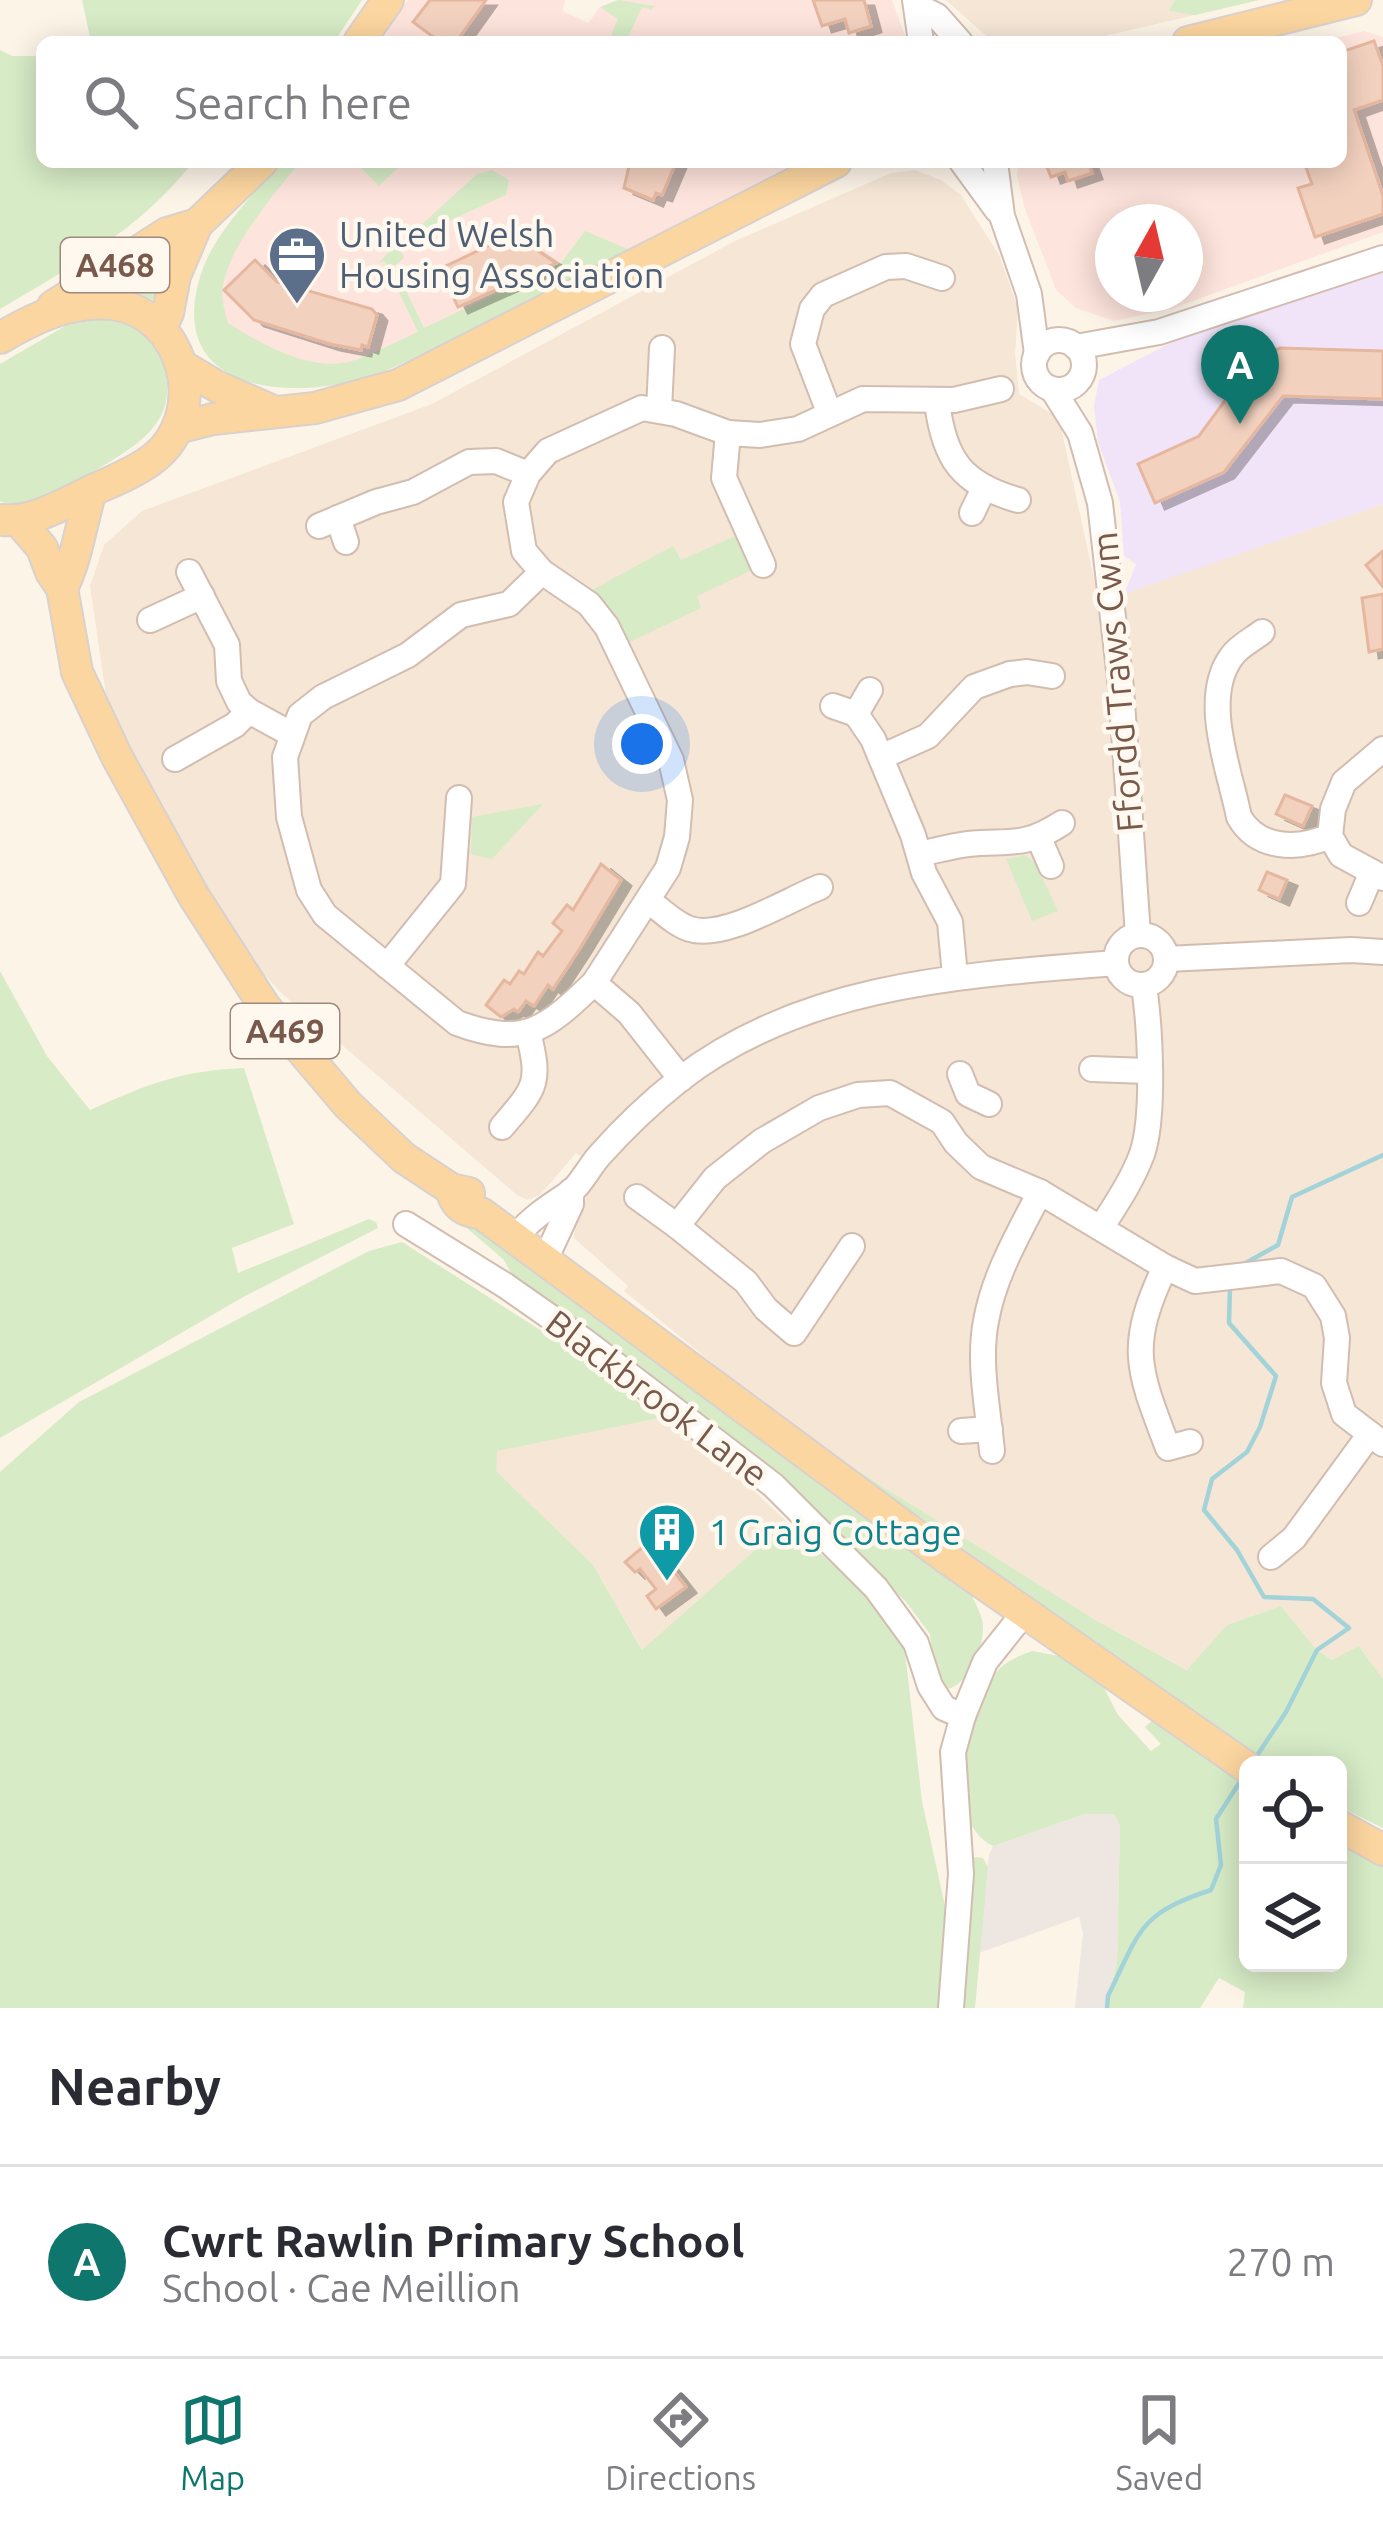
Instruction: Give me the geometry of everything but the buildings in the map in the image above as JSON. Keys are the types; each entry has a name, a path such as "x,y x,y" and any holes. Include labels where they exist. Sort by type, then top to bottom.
{"main road":[{"path":"363,36 388,0"},
{"path":"1212,36 1356,0"},
{"name":"A468","path":"161,328 196,224 256,168"},
{"path":"177,428 335,404 398,386 827,168"},
{"name":"A468","path":"39,316 167,233 196,224"},
{"path":"0,338 39,316 82,304 116,304 148,316 169,334 185,391 177,428 155,457 54,509 9,520"},
{"path":"181,364 216,386 273,411"},
{"name":"A469","path":"62,587 71,571 91,490"},
{"name":"A469","path":"9,520 42,548 62,587 77,672 117,758 193,896 265,1007 348,1105 404,1158 451,1190 454,1202 468,1212 481,1213 1024,1613 1239,1762"},
{"path":"1347,1830 1383,1850"}],"street":[{"path":"917,4 920,36"},
{"path":"917,4 937,16 955,36"},
{"path":"966,168 1002,217"},
{"path":"996,168 1002,217 1029,294 1036,375 1050,388"},
{"path":"829,412 803,344 812,309 823,295 886,267 906,266 931,274 928,244"},
{"path":"1076,359 1383,258"},
{"path":"542,572 508,604 461,615 408,655 323,697 301,715 285,757 289,817 309,890 325,915 457,1023 483,1032 528,1032 553,1022 594,983 668,868 680,800 671,760 607,627 589,604 542,572 524,551 516,502 528,474 548,451 642,408 728,433 760,436 798,429 863,398 937,401 1001,389 1070,388 1076,359 1029,294"},
{"path":"1001,389 1050,342 1076,359"},
{"name":"Ffordd Traws Cwm","path":"1076,359 1080,433 1100,503 1110,576 1138,935"},
{"path":"659,410 669,360"},
{"name":"Ffordd Traws Cwm","path":"1050,388 1080,433"},
{"path":"937,401 940,428 978,502 1018,500"},
{"path":"728,433 724,478 764,565"},
{"path":"334,529 469,462 496,460 528,474"},
{"path":"189,572 227,645 229,681 249,711 291,734"},
{"path":"150,620 202,596"},
{"path":"1262,632 1234,652 1218,687 1220,723 1239,817 1264,842 1312,844 1330,836"},
{"path":"881,757 928,736 974,687 1040,674 1032,644"},
{"path":"870,690 844,710 881,757 924,873 950,922 955,976"},
{"path":"187,744 236,725 249,711"},
{"path":"1360,903 1377,875 1341,855 1330,836 1333,809 1344,782 1383,749"},
{"path":"387,966 453,884 446,823 459,797"},
{"path":"919,854 975,843 1010,845 1039,838 1062,823"},
{"path":"1039,838 1051,866"},
{"path":"649,902 686,929 706,932 723,929 802,885"},
{"path":"1138,935 1160,942 1167,959 1159,979 1144,986 1129,982 1116,963 1119,948 1138,935"},
{"path":"1167,959 1383,952"},
{"path":"515,1238 559,1196 571,1191 621,1132 681,1078 740,1042 811,1009 955,976 1116,963"},
{"path":"594,983 629,1013 681,1078"},
{"path":"1101,1228 1144,1150 1150,1025 1144,986"},
{"path":"502,1127 536,1087 538,1070 528,1032"},
{"path":"1092,1069 1147,1071"},
{"path":"942,1121 972,1091"},
{"path":"677,1226 715,1178 761,1142 819,1108 858,1095 890,1093 942,1121 981,1167 1040,1192 1165,1268 1195,1281 1281,1271 1314,1286 1333,1316 1337,1398 1344,1414 1377,1439 1294,1538 1271,1557"},
{"path":"545,1260 572,1204 571,1191"},
{"path":"961,1431 991,1440 986,1320 1004,1262 1040,1192"},
{"path":"637,1197 746,1282 766,1309 794,1333 852,1246"},
{"name":"Blackbrook Lane","path":"406,1224 586,1342 772,1485 876,1588 916,1643 930,1686 944,1708 963,1715"},
{"path":"1165,1268 1145,1310 1139,1358 1168,1448 1190,1442"},
{"path":"951,2008 961,1874 953,1752 985,1662 1024,1613"}],"shaded area":[{"path":"408,0 565,0 563,11 588,23 600,7 618,0 892,0 905,36 385,36"},
{"path":"946,0 1259,0 1105,36 986,36"},
{"path":"1364,31 1383,37 1383,232 1203,297 1203,204 1095,204 1095,312 1157,312 1114,321 1076,308 1056,290 1024,206 1018,168 1347,168 1344,36"},
{"path":"287,168 785,168 449,342 272,383 198,301"},
{"path":"915,170 941,180 961,195 999,255 1018,308 1019,394 1059,418 1099,602 1383,504 1383,1679 1360,1647 1332,1660 1317,1650 1281,1606 1227,1625 1188,1670 1097,1621 842,1461 725,1373 624,1291 628,1286 574,1238 576,1215 602,1171 576,1153 540,1195 527,1200 517,1195 280,992 253,961 189,862 108,709 90,586 104,545 142,511 432,404 735,241 891,173"},
{"path":"1383,269 1383,504 1124,594 1136,564 1124,556 1120,502 1098,442 1094,406 1099,380 1172,342"},
{"path":"659,1418 713,1452 787,1522 643,1651 593,1565 495,1471 497,1450"},
{"path":"1113,1813 1120,1826 1117,1963 1106,2008 1075,2008 1083,1933 1079,1917 979,1953 989,1855 993,1846 1085,1814"}],"green space":[{"path":"82,0 362,0 338,36 90,36"},
{"path":"618,0 655,6 651,10 642,7 629,36 611,36 618,19 600,7"},
{"path":"1175,0 1259,0 1195,15 1169,11"},
{"path":"0,50 12,56 36,56 36,168 188,168 128,226 0,309"},
{"path":"275,168 295,168 234,253 223,299 228,323 272,348 322,363 355,360 418,332 384,261 378,263 398,243 404,258 394,266 424,328 561,263 585,231 630,250 373,376 334,385 268,386 238,378 215,364 200,342 194,312 207,258"},
{"path":"361,168 398,168 379,186"},
{"path":"492,170 509,180 506,195 404,241 477,174"},
{"path":"174,240 153,300 112,284"},
{"path":"110,317 147,329 161,359 167,383 157,422 125,452 50,496 21,505 0,501 0,364 67,325"},
{"path":"747,531 763,565 697,596 701,608 617,648 579,597 673,546 681,560"},
{"path":"543,804 492,859 471,854 472,817"},
{"path":"1025,855 1035,863 1058,911 1032,921 1006,859"},
{"path":"0,971 47,1056 90,1110 164,1080 244,1068 294,1224 232,1248 238,1273 369,1219 378,1228 245,1296 0,1438"},
{"path":"460,1213 972,1596 983,1635 967,1675 943,1690 936,1681 930,1634 906,1602 785,1480 513,1277 504,1260 461,1223"},
{"path":"402,1242 567,1347 659,1418 497,1451 496,1471 593,1565 642,1650 787,1522 875,1604 904,1643 922,1801 945,1906 938,2008 0,2008 0,1472 79,1402 369,1251"},
{"path":"842,1461 1097,1621 1187,1670 1227,1625 1281,1606 1317,1650 1332,1660 1359,1646 1383,1679 1383,1828 1347,1810 1347,1756 1255,1756"},
{"path":"1032,1651 1059,1656 1102,1684 1118,1715 1151,1751 1161,1744 1145,1727 1155,1718 1239,1779 1239,1972 1347,1972 1347,1844 1383,1864 1383,2008 1243,2008 1245,1992 1219,1978 1200,2008 1106,2008 1117,1963 1120,1826 1114,1814 1085,1814 993,1846 977,1833 967,1815 963,1767 973,1716 997,1671"},
{"path":"983,1858 988,1867 975,2008 959,2008 970,1859"}],"waterway":[{"path":"1242,1265 1278,1245 1292,1197 1383,1155"},
{"path":"1230,1287 1229,1323 1276,1376 1247,1452 1212,1479 1204,1510 1237,1550 1264,1597 1313,1599 1349,1628 1317,1650 1286,1712 1257,1756"},
{"path":"1107,2008 1108,1996 1144,1928 1169,1908 1211,1890 1221,1865 1216,1819 1239,1783"}],"place":[{"name":"United Welsh Housing Association","path":"297,306"},
{"name":"Cwrt Rawlin Primary School","path":"1240,424"},
{"name":"1 Graig Cottage","path":"667,1583"}]}
